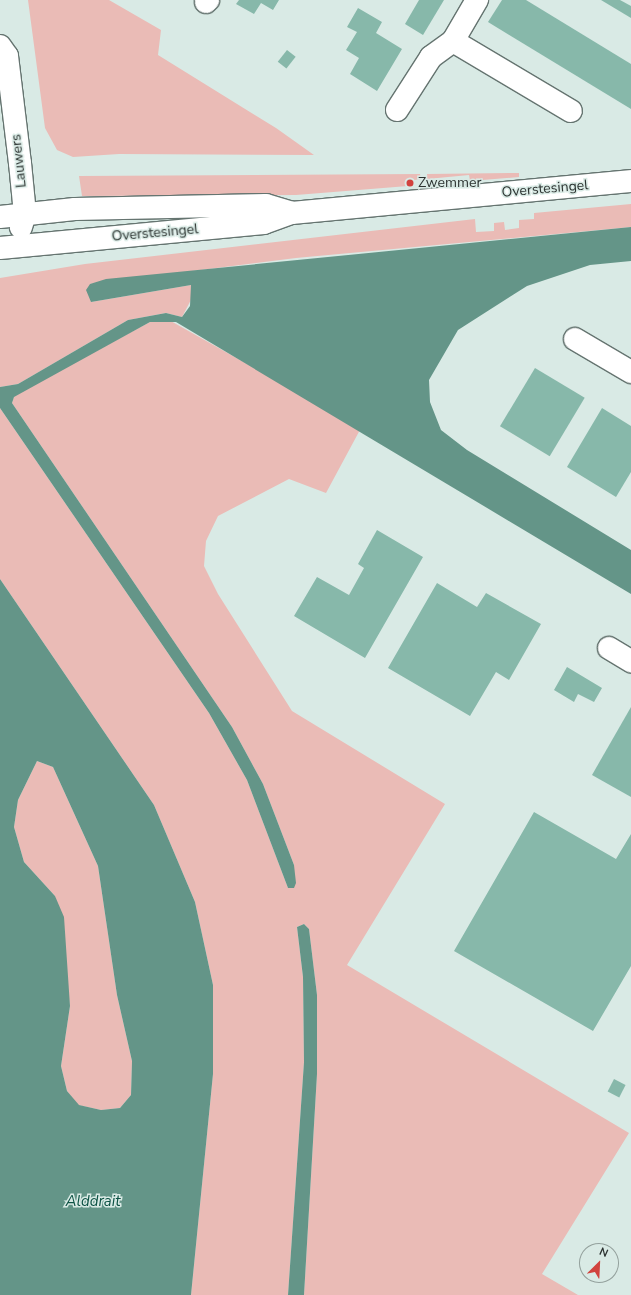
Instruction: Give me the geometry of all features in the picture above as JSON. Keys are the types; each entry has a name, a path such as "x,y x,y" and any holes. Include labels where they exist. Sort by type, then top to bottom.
{"street":[{"path":"398,110 431,57 453,41 477,0"},
{"path":"453,41 571,111"},
{"name":"Lauwers","path":"0,46 7,56 25,214 8,247"},
{"name":"Overstesingel","path":"8,247 264,223 292,213 631,181"},
{"name":"Overstesingel","path":"0,218 75,209 266,205 292,213"},
{"path":"0,218 8,247"},
{"path":"575,339 631,372"},
{"path":"609,648 631,661"}],"shaded area":[{"path":"28,0 109,0 161,30 158,55 276,128 314,155 119,154 73,157 57,150 45,128"},
{"path":"519,173 519,177 470,181 469,175 427,179 427,174"},
{"path":"420,174 421,179 408,181 408,186 296,195 82,196 79,176"},
{"path":"631,204 631,227 296,258 90,284 91,302 191,285 193,296 182,317 166,313 128,320 18,384 0,387 0,278 85,264 475,219 476,232 494,231 494,223 504,222 505,230 519,228 519,220 534,219 534,213"},
{"path":"169,320 361,428 326,493 289,479 218,516 206,541 204,566 218,594 292,711 445,804 347,965 629,1133 542,1274 578,1295 304,1295 317,1074 317,995 309,929 304,924 297,927 303,977 304,1062 288,1295 191,1295 213,1074 213,985 195,902 154,805 0,579 0,408 209,713 247,780 288,888 294,888 294,865 263,784 232,727 12,403 14,396 23,390 150,322"},
{"path":"37,761 53,767 98,866 117,995 132,1061 131,1095 120,1108 101,1110 78,1105 67,1091 61,1066 70,1006 55,896 24,862 14,827 18,800"}],"water":[{"path":"631,227 631,261 590,265 527,286 458,330 429,380 430,402 441,430 467,450 631,550 631,594 176,322 150,322 14,397 12,403 232,727 263,784 294,865 296,883 294,888 288,888 247,780 209,713 0,408 0,387 18,384 128,320 166,313 182,317 190,306 191,285 91,302 86,290 90,284 106,279"},
{"name":"Alddrait","path":"0,579 154,805 195,902 213,985 213,1074 191,1295 0,1295","holes":["37,761 53,767 98,866 117,995 132,1061 131,1095 120,1108 101,1110 79,1105 67,1091 61,1066 70,1006 64,917 55,896 24,862 14,827 18,800"]},
{"path":"304,924 309,929 317,995 317,1074 304,1295 288,1295 304,1062 303,977 297,927"}],"building":[{"path":"239,0 279,0 273,10 261,3 254,14 236,4"},
{"path":"419,0 444,0 423,35 405,24"},
{"path":"502,0 526,0 631,64 631,109 488,22"},
{"path":"601,0 620,0 631,6 631,18"},
{"path":"358,8 382,22 376,33 402,49 377,91 350,74 359,58 346,50 357,32 347,27"},
{"path":"287,50 296,57 286,69 278,62"},
{"path":"535,368 585,398 550,456 500,426"},
{"path":"602,408 631,426 631,472 616,497 567,467"},
{"path":"377,530 423,557 365,658 294,616 317,577 349,595 364,568 358,564"},
{"path":"437,583 477,607 486,593 541,624 509,680 496,672 470,716 388,668"},
{"path":"567,667 602,688 594,702 578,694 574,702 554,690"},
{"path":"631,707 631,797 592,775"},
{"path":"534,812 616,859 631,834 631,966 593,1031 454,951"},
{"path":"614,1079 626,1085 619,1097 608,1091"}],"place":[{"name":"Zwemmer","path":"410,183"}]}
